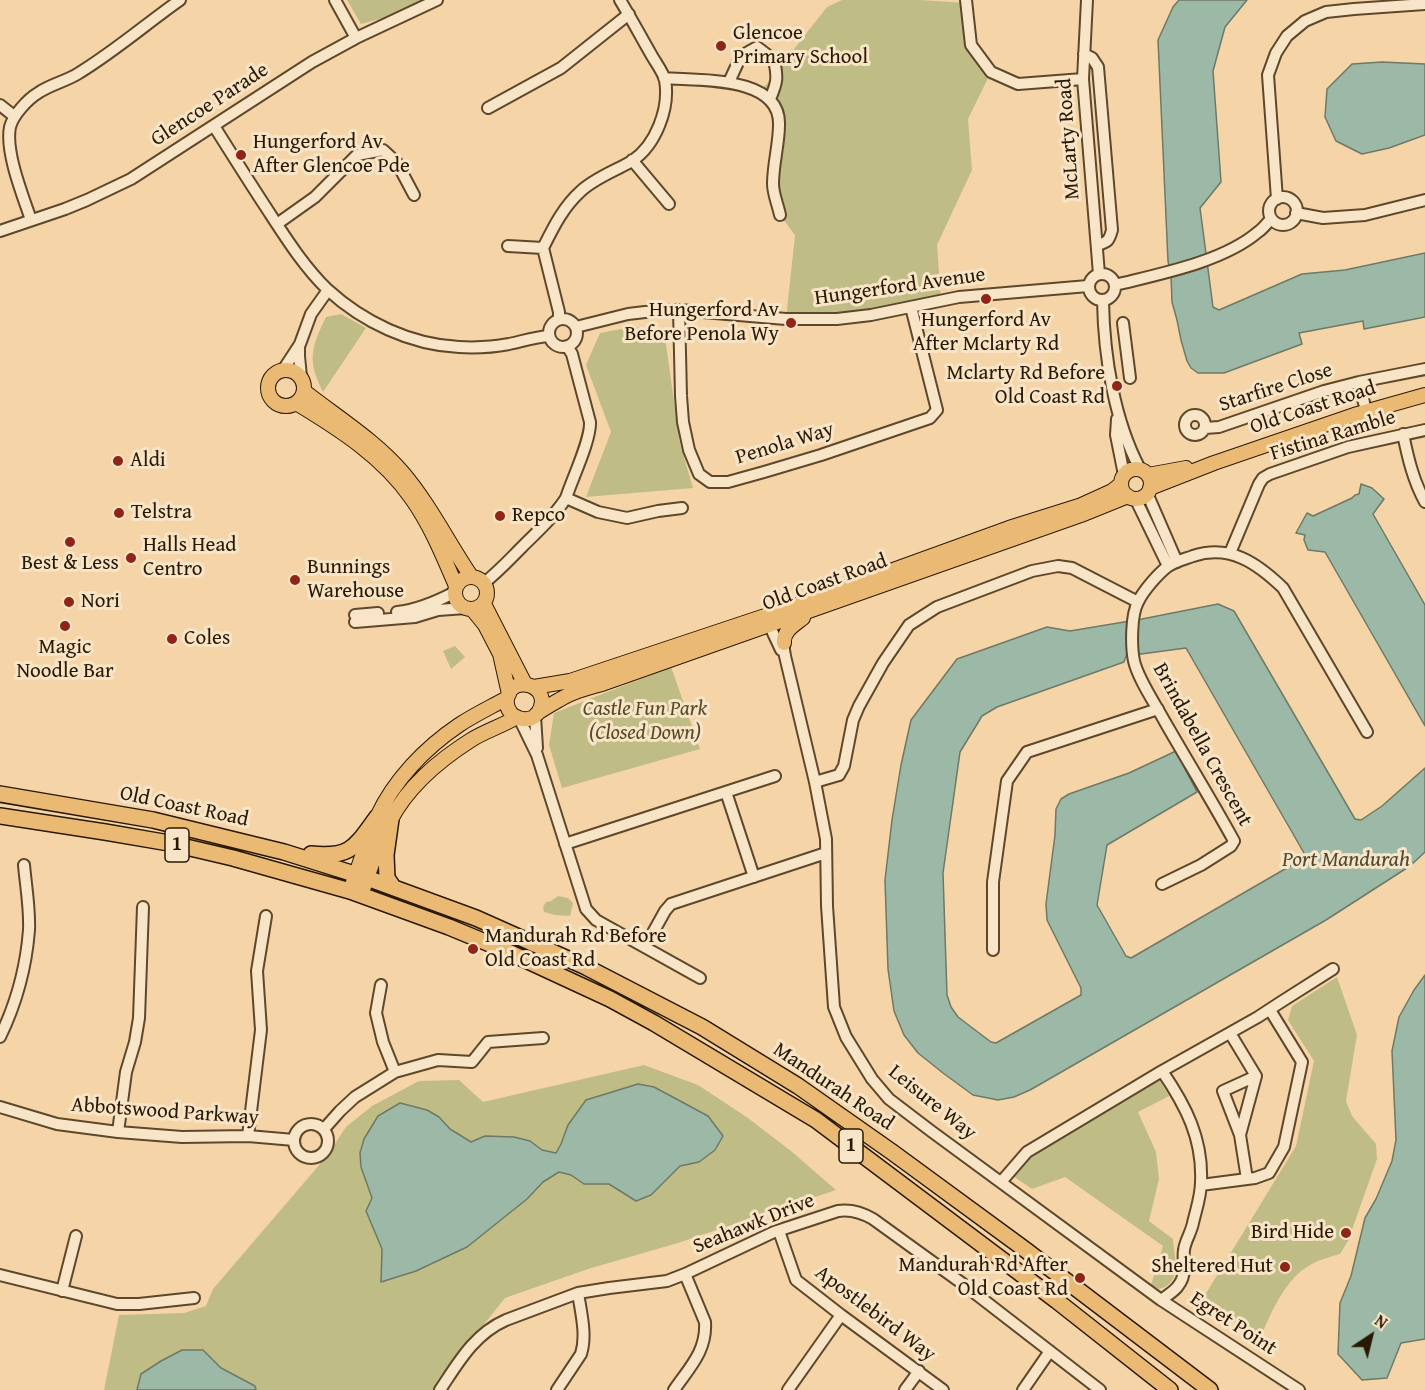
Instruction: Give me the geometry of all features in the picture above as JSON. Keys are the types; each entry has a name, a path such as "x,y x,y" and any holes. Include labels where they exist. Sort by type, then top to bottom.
{"highway":[{"name":"Old Coast Road","path":"0,794 153,820 284,852 393,887"},
{"name":"Old Coast Road","path":"0,816 169,843 233,858 355,893"},
{"path":"284,852 324,855 347,851 356,846 384,818"},
{"path":"384,818 387,878 393,887"},
{"name":"Mandurah Road","path":"393,887 476,918 586,967 702,1027 779,1074 892,1152 1023,1248 1210,1390"},
{"name":"Mandurah Road","path":"355,893 502,949 610,999 816,1120 1058,1301 1170,1390"}],"main road":[{"path":"301,390 290,405 282,405 271,398 269,384 276,373 283,370 292,371 301,390 334,426 363,447 391,473 412,499 430,528 456,589 456,599 460,604 474,607 530,685 540,694 541,709 528,719 518,718 508,707 500,654 474,607"},
{"path":"301,390 383,452 402,472 429,507 471,576"},
{"name":"Old Coast Road","path":"537,714 575,692 602,684 997,532 1079,506 1112,491 1214,463 1366,411 1425,395"},
{"name":"Old Coast Road","path":"530,685 570,681 772,619 826,605 1081,515 1137,485"},
{"path":"456,589 465,578 471,576 477,577 484,583 488,591 487,598 474,607"},
{"path":"784,649 783,638 789,629 826,605"},
{"path":"384,818 390,794 401,778 442,737 508,696 516,686 530,685"},
{"path":"355,893 362,876 368,840 384,818 436,764 472,739 518,718"}],"street":[{"path":"31,220 9,146 10,129 14,116 37,93 77,74 118,48 165,4 180,0"},
{"path":"335,0 356,38"},
{"name":"Glencoe Parade","path":"0,231 87,200 123,183 312,62 356,38 437,0"},
{"path":"559,319 543,248 554,225 568,204 582,190 643,152 659,128 666,102 664,78 620,0"},
{"path":"966,0 971,45 991,72 1018,84 1083,79"},
{"name":"McLarty Road","path":"1087,0 1083,79 1099,274"},
{"path":"1277,199 1268,75 1276,53 1287,36 1305,21 1326,12 1425,4"},
{"path":"488,108 561,68 629,14"},
{"path":"729,82 741,56 757,47 774,60 777,76 775,89 770,99"},
{"path":"1084,54 1092,58 1098,67 1112,230 1109,239 1097,245"},
{"path":"664,78 729,82 761,91 774,103 780,122 773,185 780,215"},
{"path":"0,105 14,116"},
{"path":"214,126 305,264 328,290 361,315 380,326 409,337 457,347 491,346 549,336"},
{"path":"277,224 315,197 357,156 383,150 397,163 414,195"},
{"path":"632,160 669,204"},
{"path":"1277,199 1291,200 1295,206 1296,213 1293,221 1288,224 1276,224 1271,219 1269,210 1277,199"},
{"path":"1296,213 1323,218 1365,215 1425,200"},
{"path":"1115,285 1207,259 1239,245 1259,232 1271,219"},
{"path":"508,246 543,248"},
{"path":"1099,274 1111,278 1115,285 1114,294 1103,301 1092,297 1088,290 1092,278 1099,274"},
{"name":"Hungerford Avenue","path":"576,327 627,314 679,310 816,320 837,319 959,297 1088,286"},
{"path":"283,370 300,344 311,314 328,290"},
{"path":"1103,301 1107,350 1117,415 1137,485"},
{"name":"Penola Way","path":"679,310 683,422 690,450 699,474 710,482 728,482 821,455 930,418 937,410 911,307"},
{"path":"559,319 570,320 576,327 576,338 567,346 557,345 549,336 551,325 559,319"},
{"path":"1123,323 1130,378"},
{"path":"300,344 298,356 301,390"},
{"path":"484,583 497,573 553,516 566,498 591,428 572,354 567,346"},
{"path":"1107,350 1126,348"},
{"name":"Starfire Close","path":"1205,428 1219,427 1324,391 1425,369"},
{"name":"Starfire Close","path":"1359,382 1366,411"},
{"path":"1117,415 1116,435 1172,564 1198,555 1230,553 1267,572 1283,588 1367,732"},
{"name":"Fistina Ramble","path":"1230,553 1263,478 1348,447 1425,430"},
{"path":"1403,434 1412,476 1425,502"},
{"path":"566,498 598,512 627,518 682,508"},
{"name":"Brindabella Crescent","path":"1162,884 1201,865 1231,846 1234,841 1158,709 1134,661 1132,636 1137,602 1152,583 1172,564"},
{"path":"816,782 839,775 844,766 853,720 883,663 909,625 937,607 1032,571 1058,566 1072,568 1137,602"},
{"path":"456,589 434,603 406,611 355,618 414,617 438,610 474,607"},
{"name":"Leisure Way","path":"772,619 784,649 816,782 826,839 827,906 834,1007 846,1037 872,1079 890,1099 1001,1182"},
{"path":"993,950 993,882 1007,781 1027,753 1158,709"},
{"path":"537,714 537,754"},
{"path":"518,718 537,754 586,909 596,920 700,978"},
{"path":"565,844 775,776"},
{"path":"726,792 754,876"},
{"path":"645,947 670,904 826,853"},
{"path":"0,1037 12,1013 24,973 29,928 24,866"},
{"path":"118,1132 126,1072 135,1042 139,1017 143,907"},
{"path":"248,1136 261,1030 256,971 266,916"},
{"path":"1001,1182 1027,1152 1162,1071 1269,1011 1333,969"},
{"path":"381,985 376,1013 382,1042 395,1072"},
{"path":"1201,1185 1255,1178 1269,1173 1284,1148 1302,1062 1269,1011"},
{"path":"1230,1033 1256,1076 1240,1135"},
{"path":"324,1129 355,1097 395,1072 438,1060 472,1062 488,1042 543,1038"},
{"path":"1161,1300 1174,1292 1181,1283 1184,1270 1184,1249 1192,1228 1201,1185 1201,1157 1192,1123 1179,1096 1162,1071"},
{"path":"1246,1179 1240,1135 1223,1091 1256,1076"},
{"name":"Abbotswood Parkway","path":"0,1107 57,1124 118,1132 182,1137 248,1136 294,1140"},
{"path":"307,1124 316,1124 324,1129 328,1136 328,1145 324,1152 317,1157 309,1158 301,1155 294,1140 299,1128 307,1124"},
{"name":"Egret Point","path":"1001,1182 1161,1300 1299,1390"},
{"name":"Seahawk Drive","path":"440,1390 471,1346 485,1331 506,1320 578,1293 658,1283 686,1274 758,1239 846,1210 858,1211 873,1219 963,1284 1100,1390"},
{"name":"Apostlebird Way","path":"779,1231 796,1280 943,1390"},
{"path":"62,1291 76,1236"},
{"path":"674,1390 704,1343 705,1322 686,1274"},
{"path":"0,1275 117,1304 194,1298"},
{"path":"557,1390 582,1354 584,1330 578,1293"},
{"path":"788,1390 841,1315"},
{"path":"1023,1390 1050,1351"},
{"path":"905,1390 918,1371"}],"green space":[{"path":"347,0 422,0 383,18 361,24"},
{"path":"842,0 920,0 966,3 971,45 991,72 968,119 972,170 937,245 941,301 871,315 786,319 795,235 780,215 773,185 780,122 761,91 827,7"},
{"path":"341,314 366,328 323,392 313,362 314,346 326,317"},
{"path":"632,327 664,330 680,444 693,488 586,497 611,432 586,365 600,333"},
{"path":"455,646 465,657 451,669 443,651"},
{"name":"Castle Fun Park (Closed Down)","path":"671,667 700,749 562,788 549,745 554,713"},
{"path":"558,896 568,898 573,903 570,916 544,912 543,907 546,902"},
{"path":"1337,977 1357,1035 1346,1101 1352,1116 1376,1144 1377,1159 1348,1241 1340,1254 1318,1261 1297,1275 1282,1294 1260,1338 1202,1300 1296,1146 1314,1061 1288,1020 1292,1006"},
{"path":"644,1065 698,1085 748,1118 836,1190 678,1243 588,1269 505,1298 466,1347 437,1390 104,1390 119,1315 184,1313 206,1306 213,1289 326,1157 346,1127 372,1106 419,1081 459,1080 483,1102"},
{"path":"1159,1080 1169,1096 1138,1112 1156,1152 1159,1179 1149,1221 1173,1239 1174,1276 1167,1286 1159,1289 1151,1285 1163,1246 1065,1177 1032,1189 1013,1176 1029,1157"}],"water":[{"path":"1179,0 1247,0 1225,27 1213,71 1221,182 1200,208 1213,307 1219,310 1302,274 1345,270 1425,253 1425,317 1364,329 1363,321 1299,333 1302,344 1224,373 1198,373 1191,368 1187,361 1172,302 1168,261 1158,40 1173,7"},
{"path":"1382,62 1425,64 1425,135 1389,148 1362,154 1336,141 1325,117 1327,89 1352,64"},
{"path":"1361,484 1372,488 1384,499 1373,514 1425,605 1425,726 1325,552 1308,550 1304,540 1305,535 1296,533 1307,513 1313,516 1352,498 1359,494"},
{"name":"Port Mandurah","path":"1218,604 1234,611 1355,819 1361,820 1382,806 1425,768 1425,852 1410,866 1326,920 1030,1090 1014,1097 998,1100 973,1095 918,1053 904,1035 894,1011 888,969 885,880 892,820 911,720 957,659 1047,627 1070,631","holes":["1186,648 1304,853 1304,858 1131,958 1126,956 1097,905 1107,845 1197,792 1176,751 1129,773 1069,794 1061,799 1056,809 1046,904 1047,920 1081,988 1081,995 996,1043 991,1042 958,1017 951,1007 947,995 943,873 960,752 982,716 997,707 1124,662 1126,656"]},
{"path":"1425,975 1425,1339 1401,1343 1387,1378 1362,1380 1338,1354 1340,1303 1351,1276 1365,1218 1376,1199 1392,1161 1396,1140 1392,1051 1399,1017"},
{"path":"638,1084 654,1087 708,1116 723,1136 715,1150 699,1162 680,1166 651,1195 636,1201 609,1184 584,1184 571,1175 559,1172 543,1182 527,1199 467,1247 416,1271 381,1282 382,1249 366,1211 372,1198 361,1167 360,1153 364,1139 378,1116 400,1103 427,1110 439,1117 450,1129 471,1142 485,1136 514,1137 530,1141 542,1150 556,1153 568,1125 586,1100"},
{"path":"182,1350 203,1350 221,1368 255,1386 256,1390 137,1390 141,1374"}],"place":[{"name":"Glencoe Primary School","path":"721,46"},
{"name":"Hungerford Av After Glencoe Pde","path":"241,155"},
{"name":"Hungerford Av After Mclarty Rd","path":"986,299"},
{"name":"Hungerford Av Before Penola Wy","path":"791,323"},
{"name":"Mclarty Rd Before Old Coast Rd","path":"1117,386"},
{"name":"Aldi","path":"118,461"},
{"name":"Telstra","path":"119,513"},
{"name":"Repco","path":"500,516"},
{"name":"Best & Less","path":"70,542"},
{"name":"Halls Head Centro","path":"131,558"},
{"name":"Bunnings Warehouse","path":"295,580"},
{"name":"Nori","path":"69,602"},
{"name":"Magic Noodle Bar","path":"65,626"},
{"name":"Coles","path":"172,639"},
{"name":"Mandurah Rd Before Old Coast Rd","path":"473,949"},
{"name":"Bird Hide","path":"1346,1233"},
{"name":"Sheltered Hut","path":"1285,1267"},
{"name":"Mandurah Rd After Old Coast Rd","path":"1080,1278"}]}
